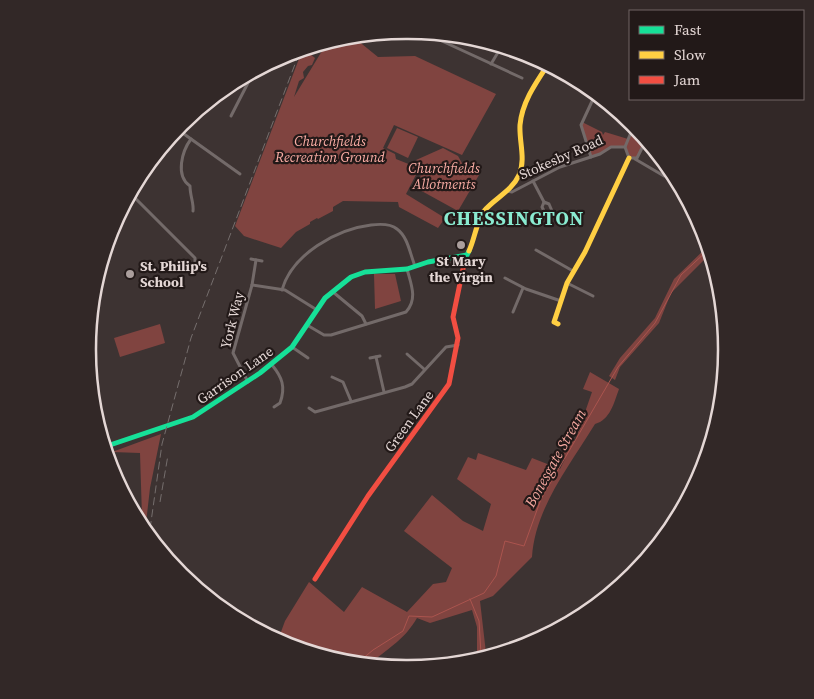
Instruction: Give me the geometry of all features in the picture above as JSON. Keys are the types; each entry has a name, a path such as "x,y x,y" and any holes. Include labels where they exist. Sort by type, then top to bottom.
{"street":[{"path":"442,40 522,78"},
{"path":"491,64 498,52"},
{"path":"462,258 468,253 484,212 518,179 523,158 520,128 526,102 534,84 544,71"},
{"path":"231,116 248,82"},
{"path":"591,157 581,125 592,100"},
{"path":"184,133 240,174"},
{"path":"554,322 567,283 585,252 629,158 625,147 630,134"},
{"path":"191,139 186,146 181,174 184,182 190,186 189,195 193,204 193,211"},
{"name":"Stokesby Road","path":"507,191 510,192 563,166 604,152 611,147 625,147"},
{"path":"635,159 642,147"},
{"path":"629,158 635,159 664,176"},
{"path":"518,179 525,185"},
{"path":"533,181 544,202"},
{"path":"136,198 195,258 195,264"},
{"path":"282,290 286,279 309,253 330,237 357,227 386,224 399,230 403,234 415,266"},
{"path":"536,250 573,271"},
{"name":"Garrison Lane","path":"112,444 193,417 248,382 272,365 292,347 332,291 345,281 365,272 407,269 437,260 462,258"},
{"name":"Green Lane","path":"316,579 368,496 450,384 458,345 452,317 464,264 462,258"},
{"path":"250,259 262,261"},
{"name":"York Way","path":"248,382 232,353 252,285 256,260"},
{"path":"308,325 324,335 331,335 406,312 412,306 414,299 407,269"},
{"path":"505,278 523,288 561,301"},
{"path":"567,283 589,296"},
{"path":"252,285 282,290 317,310"},
{"path":"513,312 517,308 523,288"},
{"path":"332,291 362,316 366,324"},
{"path":"309,408 315,412 412,384 446,347 458,345"},
{"path":"292,347 308,358"},
{"path":"407,354 424,369"},
{"path":"370,358 378,356 384,392"},
{"path":"272,365 280,376 283,386 280,403 274,407"},
{"path":"332,377 343,382 352,401"}],"green space":[{"name":"Churchfields Recreation Ground","path":"360,42 378,57 415,56 496,94 462,155 394,125 383,148 395,154 396,159 411,165 413,161 421,165 406,194 445,218 438,228 399,207 398,202 343,201 333,207 333,211 317,218 296,232 281,248 244,236 235,226 299,58 310,54 315,58 312,65 308,66 303,72 304,78 299,81 294,97 322,50"},
{"path":"582,122 602,132 603,135 605,132 628,139 630,134 643,147 638,157 631,159 625,147 616,146 591,157 582,129"},
{"path":"397,128 418,137 408,158 387,148"},
{"name":"Churchfields Allotments","path":"443,148 458,156 463,165 479,175 458,211 418,189 423,164 416,160"},
{"path":"702,252 704,260 671,293 659,323 620,367 615,380 609,376 620,358 655,318 674,279"},
{"path":"374,274 395,274 401,301 375,309"},
{"path":"160,324 165,343 120,357 114,338"},
{"path":"590,372 619,389 608,415 595,424 555,487 540,521 532,557 493,596 480,601 486,650 477,652 477,627 472,610 430,623 417,618 402,637 376,659 327,650 280,633 285,621 309,582 344,612 362,587 407,612 433,584 446,582 452,568 404,531 432,495 463,521 483,531 491,504 457,479 468,457 476,460 478,453 526,470 532,458 560,469 565,459 561,458 568,439 575,441 592,392 583,389"},
{"path":"161,434 150,488 147,518 142,511 140,453 114,451"}],"waterway":[{"name":"Bonesgate Stream","path":"364,658 403,631 409,616 432,617 484,593 496,576 505,541 524,546 541,499 618,367 655,323 681,275 703,255"},
{"path":"470,599 479,621 481,651"}],"railway":[{"path":"151,525 162,444 191,338 297,59"},
{"path":"160,502 168,455"}],"traffic: fast":[{"path":"112,444 193,417 260,373 292,347 325,298 351,277 365,272 407,269 428,262 467,255 469,251"}],"traffic: slow":[{"path":"469,251 479,220 484,211 512,186 519,175 522,163 521,117 530,94 544,71"},
{"path":"558,324 554,322 567,283 585,252 629,158"}],"traffic: jam":[{"path":"315,579 368,496 449,384 458,338 453,317 464,264 463,258"}],"place":[{"name":"St Mary the Virgin","path":"461,245"},
{"name":"St. Philip's School","path":"130,274"}],"district":[{"name":"CHESSINGTON","path":"514,218"}]}
